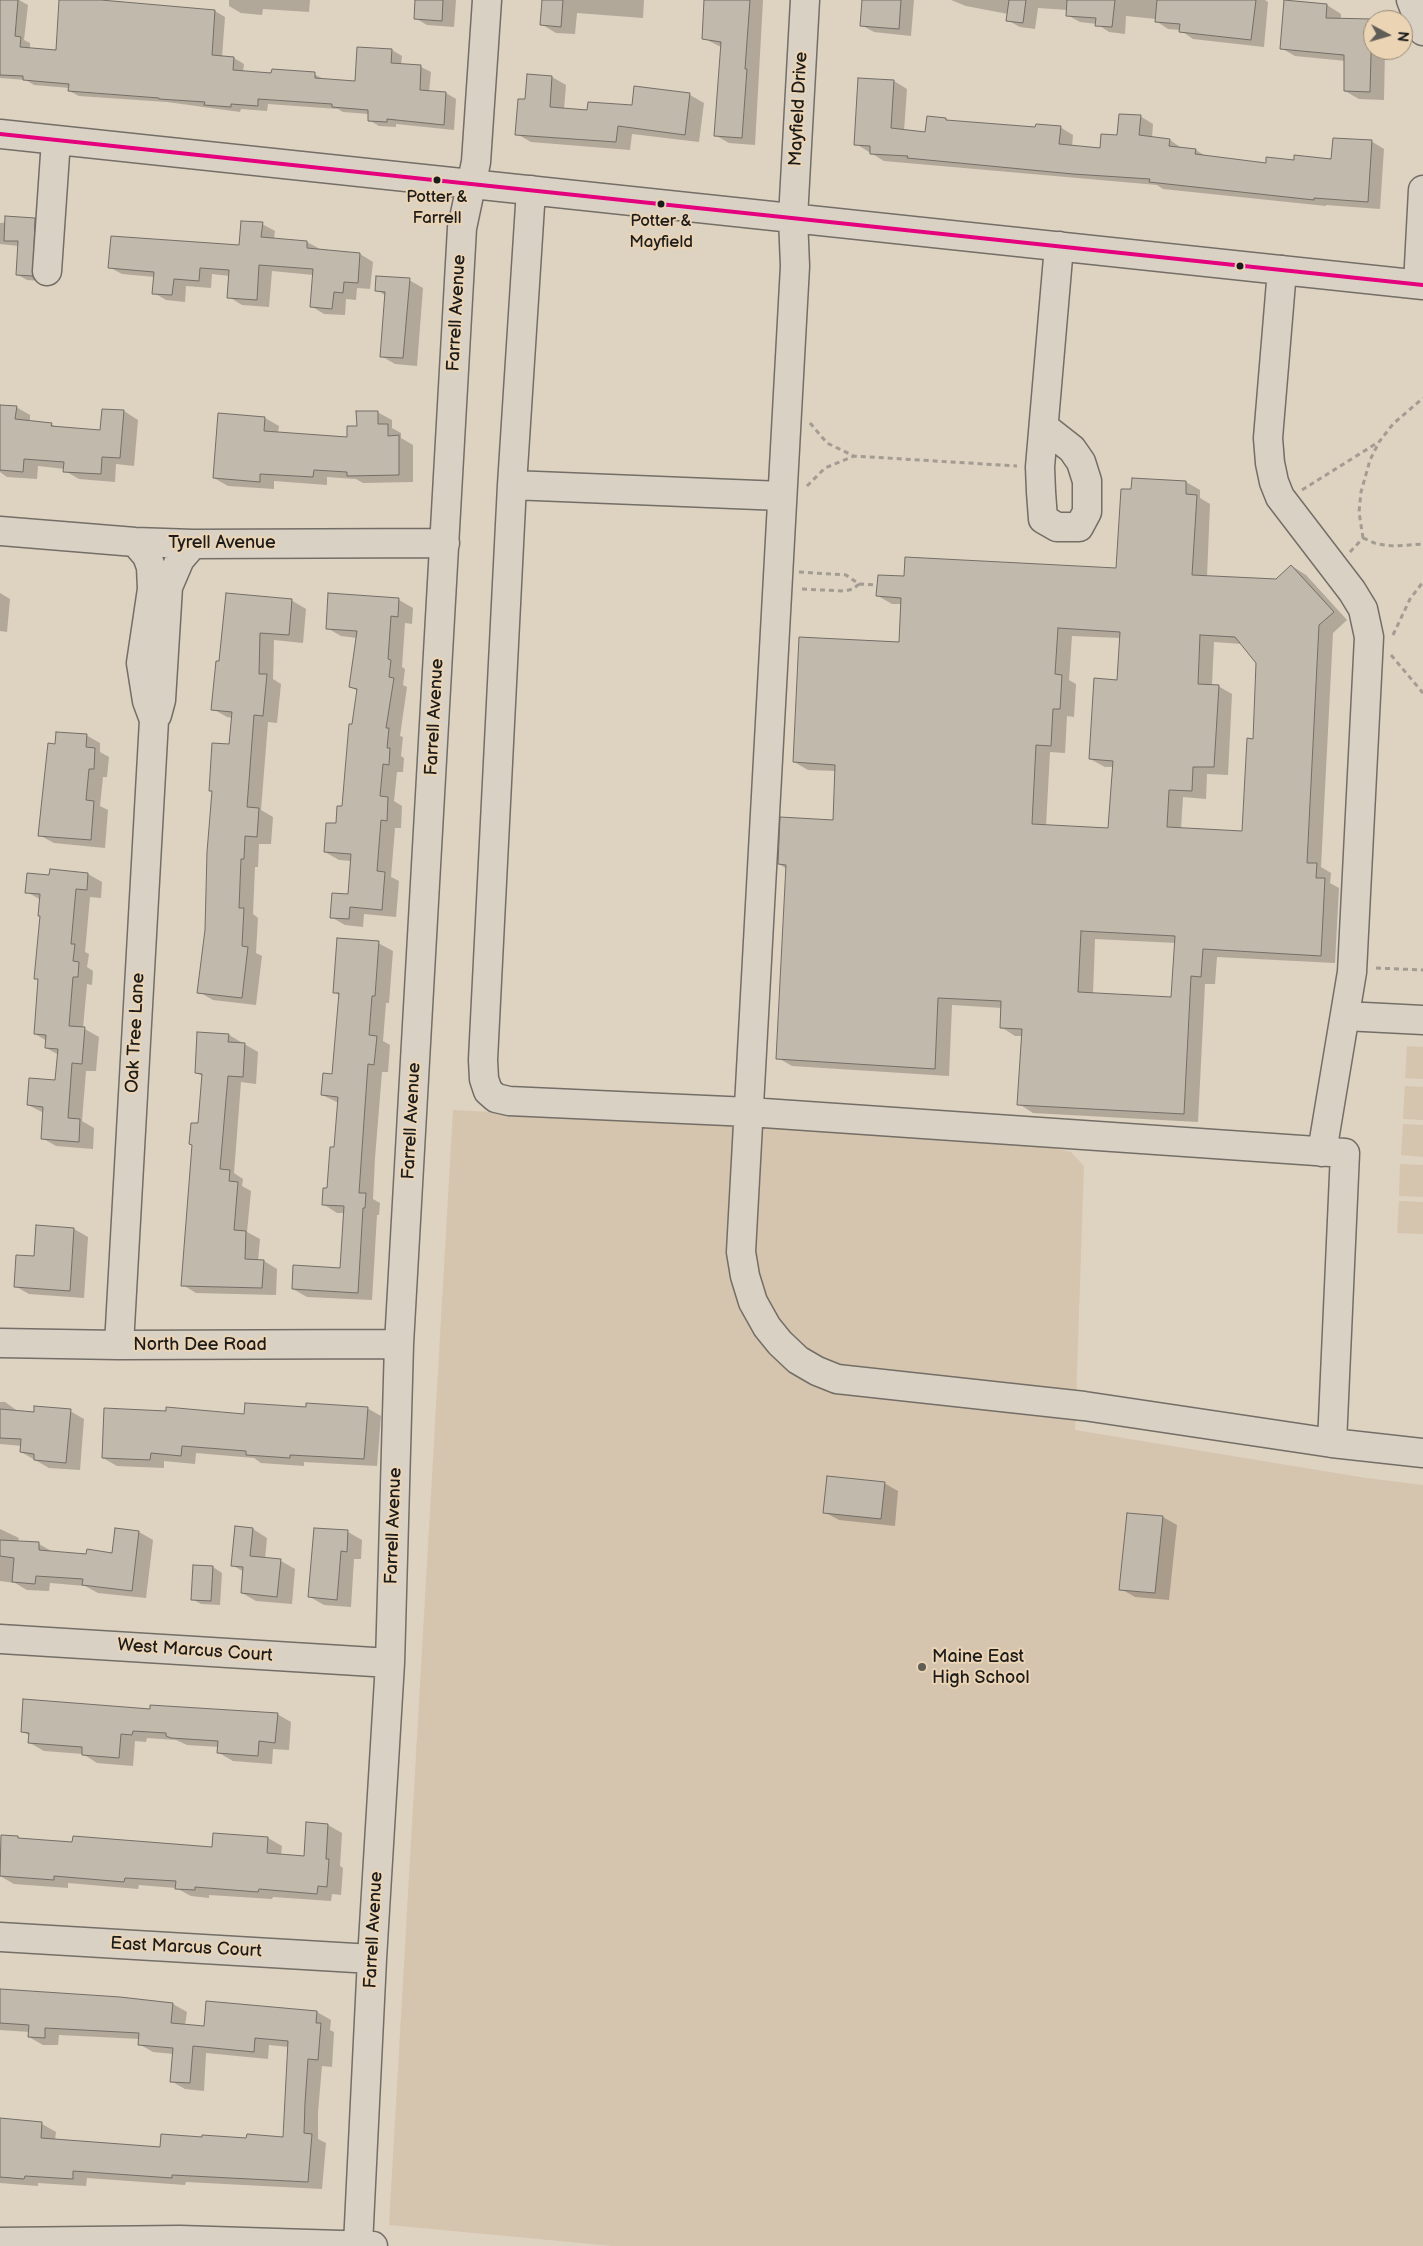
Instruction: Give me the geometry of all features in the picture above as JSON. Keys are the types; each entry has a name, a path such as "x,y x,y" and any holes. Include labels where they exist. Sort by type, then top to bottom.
{"street":[{"name":"Farrell Avenue","path":"366,2245 372,1959 390,1663 399,1344 462,228 476,162 487,0"},
{"name":"Mayfield Drive","path":"805,0 793,218 795,266 792,494 741,1252 745,1276 753,1302 767,1327 780,1344 798,1360 836,1379 1084,1406 1332,1444 1423,1453"},
{"path":"1411,0 1423,31"},
{"path":"0,134 1420,285 1423,190"},
{"path":"47,271 56,140"},
{"path":"531,190 512,485 483,1060 484,1080 488,1091 496,1098 509,1101 749,1112 1345,1153 1332,1444"},
{"path":"1044,426 1072,448 1081,462 1087,481 1087,512 1079,527 1057,527 1043,519 1040,467 1059,246"},
{"path":"1282,270 1268,438 1270,463 1280,497 1352,590 1363,609 1368,625 1369,637 1352,972 1322,1152"},
{"path":"512,485 792,494"},
{"name":"Tyrell Avenue","path":"0,531 134,542 193,544 444,543"},
{"name":"Oak Tree Lane","path":"134,542 147,556 151,567 152,589 141,663 147,701 154,720"},
{"name":"Oak Tree Lane","path":"119,1345 154,720 161,700 168,587 180,559 193,544"},
{"path":"1345,1016 1423,1020"},
{"name":"North Dee Road","path":"0,1343 119,1345 399,1344"},
{"name":"West Marcus Court","path":"0,1639 390,1663"},
{"name":"East Marcus Court","path":"0,1937 372,1959"},
{"path":"0,2242 366,2245"}],"path":[{"path":"1363,538 1359,512 1361,492 1370,460 1379,442 1393,424 1423,398"},
{"path":"809,421 827,443 854,456 1040,467"},
{"path":"1280,497 1300,492 1379,442"},
{"path":"792,494 825,468 854,456"},
{"path":"1363,538 1377,544 1394,546 1423,544"},
{"path":"1348,553 1363,538"},
{"path":"794,572 846,575 859,584 877,585"},
{"path":"1391,640 1410,599 1423,582"},
{"path":"793,589 845,591 853,589 859,584"},
{"path":"1389,653 1423,693"},
{"path":"1367,967 1423,970"}],"shaded area":[{"path":"1407,1046 1423,1047 1423,1079 1405,1078"},
{"path":"1405,1086 1423,1087 1423,1120 1403,1119"},
{"path":"453,1110 973,1136 1071,1152 1084,1166 1075,1430 1366,1478 1423,1485 1423,2246 613,2246 389,2225"},
{"path":"1403,1124 1423,1125 1423,1157 1401,1155"},
{"path":"1400,1164 1423,1165 1423,1197 1399,1196"},
{"path":"1399,1201 1423,1202 1423,1234 1397,1233"}],"building":[{"path":"0,0 18,0 15,36 21,37 20,47 56,50 59,0 101,0 215,10 212,55 234,57 233,70 271,73 272,69 315,72 315,78 355,81 357,47 392,49 391,63 421,65 420,90 446,92 444,125 387,119 387,122 368,121 368,110 332,107 332,104 258,99 258,106 204,105 205,102 68,91 69,84 23,80 23,76 0,75"},
{"path":"415,0 443,0 442,21 414,19"},
{"path":"542,0 563,0 561,27 540,25"},
{"path":"704,0 750,0 742,138 714,136 721,42 702,39"},
{"path":"862,0 901,0 899,29 860,26"},
{"path":"1009,0 1026,0 1023,23 1006,21"},
{"path":"1067,0 1115,0 1112,27 1095,26 1096,18 1066,16"},
{"path":"1157,0 1256,0 1251,40 1179,32 1180,24 1155,22"},
{"path":"1284,0 1327,4 1326,18 1363,19 1363,60 1371,60 1370,92 1344,91 1344,55 1280,49"},
{"path":"527,74 552,76 550,107 587,110 588,102 632,105 634,86 690,93 685,135 618,126 616,142 515,135 518,99 525,99"},
{"path":"858,78 894,80 891,128 925,132 927,116 946,118 946,120 1035,127 1036,124 1061,126 1059,144 1100,148 1101,134 1117,135 1119,114 1141,115 1139,135 1170,139 1169,146 1196,149 1195,154 1266,163 1266,157 1294,160 1294,155 1331,159 1333,138 1372,140 1368,202 1314,198 1314,200 1149,182 1150,179 1073,174 907,158 908,156 870,154 870,146 854,145"},
{"path":"5,216 35,218 33,276 16,275 18,241 4,241"},
{"path":"241,221 263,222 261,237 307,241 307,248 360,253 358,283 344,282 343,293 334,292 332,309 310,307 313,269 259,265 257,300 227,298 229,270 200,268 199,281 174,279 172,295 152,294 154,272 108,268 111,236 239,245"},
{"path":"376,276 410,278 403,358 380,357 385,292 375,291"},
{"path":"0,405 17,406 15,419 52,423 51,426 100,430 102,409 124,410 120,458 102,457 101,474 63,472 64,462 24,459 23,472 0,470"},
{"path":"356,411 378,411 378,424 388,424 388,436 399,435 399,475 347,476 347,472 314,470 313,477 260,474 260,482 213,478 218,413 265,417 264,431 347,437 347,426 357,426"},
{"path":"1132,478 1186,481 1186,494 1197,495 1192,575 1276,579 1291,565 1334,612 1319,625 1307,863 1317,863 1316,878 1325,878 1321,956 1203,949 1201,977 1191,976 1184,1114 1017,1105 1022,1029 1000,1028 1001,1001 938,998 935,1069 776,1059 786,865 778,864 780,817 833,820 835,765 793,762 799,637 899,642 901,598 876,596 878,575 904,576 905,557 1116,568 1121,489 1131,489","holes":["1058,628 1120,632 1117,680 1094,678 1089,759 1113,761 1108,828 1032,824 1036,745 1051,746 1053,709 1060,709 1062,675 1055,674","1200,635 1235,637 1256,663 1253,739 1247,738 1242,831 1167,827 1169,790 1192,791 1193,767 1214,767 1219,685 1198,684","1081,931 1175,936 1171,997 1078,992"]},
{"path":"226,593 292,599 289,635 260,633 259,674 267,674 263,716 254,715 247,807 259,808 257,837 245,836 244,859 241,859 239,908 244,908 242,946 248,947 242,998 197,993 205,930 207,852 212,791 209,791 212,743 229,744 232,712 211,710 216,661 219,661"},
{"path":"328,593 399,598 398,617 391,616 388,659 391,660 389,677 394,678 386,728 389,728 387,748 390,748 389,765 383,764 380,796 388,797 387,821 381,820 377,871 385,872 382,910 350,907 349,919 330,918 332,893 348,894 351,854 324,852 326,823 336,823 337,806 342,806 349,724 352,724 357,689 349,687 357,631 326,629"},
{"path":"56,732 87,734 86,747 95,748 94,769 89,769 86,800 94,801 91,840 38,836 48,743 55,744"},
{"path":"50,869 88,873 87,890 76,889 71,944 75,944 73,961 79,962 78,977 73,977 69,1026 85,1027 82,1064 72,1063 68,1118 80,1119 79,1142 41,1139 43,1107 27,1105 29,1078 55,1080 58,1049 45,1048 46,1035 34,1034 38,979 34,979 40,916 38,916 40,894 25,893 27,873 49,875"},
{"path":"337,938 379,941 375,996 372,996 369,1035 377,1036 374,1065 368,1064 359,1193 366,1193 365,1208 363,1208 358,1293 292,1289 293,1265 340,1268 344,1206 322,1205 323,1188 327,1188 330,1147 334,1147 338,1097 321,1095 323,1073 332,1074 339,993 333,993"},
{"path":"197,1032 229,1034 228,1042 245,1043 243,1077 228,1076 220,1169 230,1170 229,1181 238,1182 234,1230 246,1231 245,1259 264,1260 262,1288 181,1286 192,1145 189,1144 191,1123 198,1123 202,1074 195,1073"},
{"path":"36,1225 74,1228 70,1291 14,1287 16,1255 34,1256"},
{"path":"245,1403 306,1407 306,1403 368,1407 364,1459 290,1455 290,1458 246,1455 246,1451 182,1446 181,1456 151,1453 150,1460 102,1458 104,1408 166,1411 166,1407 244,1414"},
{"path":"34,1406 71,1409 66,1463 34,1460 34,1454 20,1452 21,1439 0,1438 0,1409 34,1412"},
{"path":"827,1476 885,1482 881,1519 823,1513"},
{"path":"1127,1513 1163,1516 1155,1593 1119,1590"},
{"path":"235,1526 253,1528 250,1556 281,1559 277,1597 241,1593 243,1567 231,1566"},
{"path":"115,1528 139,1531 132,1591 82,1585 83,1579 36,1576 35,1584 12,1582 14,1558 0,1556 0,1540 39,1542 39,1550 86,1554 87,1549 112,1553"},
{"path":"314,1528 348,1530 347,1552 341,1551 337,1600 308,1597"},
{"path":"193,1565 213,1566 211,1601 191,1600"},
{"path":"23,1699 150,1709 150,1705 278,1713 275,1743 259,1741 258,1756 217,1753 218,1741 171,1738 166,1736 166,1733 133,1731 132,1735 121,1734 119,1758 82,1755 82,1747 28,1743 29,1733 21,1732"},
{"path":"306,1822 328,1824 326,1859 329,1859 327,1887 318,1886 317,1894 259,1889 258,1892 195,1887 195,1890 175,1889 176,1881 125,1878 124,1882 54,1876 54,1880 0,1876 1,1835 72,1842 73,1836 212,1847 213,1833 268,1837 267,1853 304,1856"},
{"path":"0,1989 120,1997 173,2003 171,2023 204,2026 206,2001 317,2011 316,2023 321,2023 318,2060 308,2059 305,2103 304,2133 312,2134 308,2182 172,2175 172,2178 73,2171 73,2179 25,2176 24,2179 0,2177 0,2118 42,2122 41,2138 160,2147 161,2134 246,2138 247,2134 283,2137 288,2041 255,2038 254,2052 193,2046 190,2083 170,2082 173,2048 138,2045 139,2033 45,2028 45,2038 28,2037 29,2025 0,2023"}],"transit line":[{"path":"0,134 1423,285"}],"place":[{"name":"Potter & Farrell","path":"437,180"},
{"name":"Potter & Mayfield","path":"661,204"},
{"name":"Maine East High School","path":"922,1667"}]}
